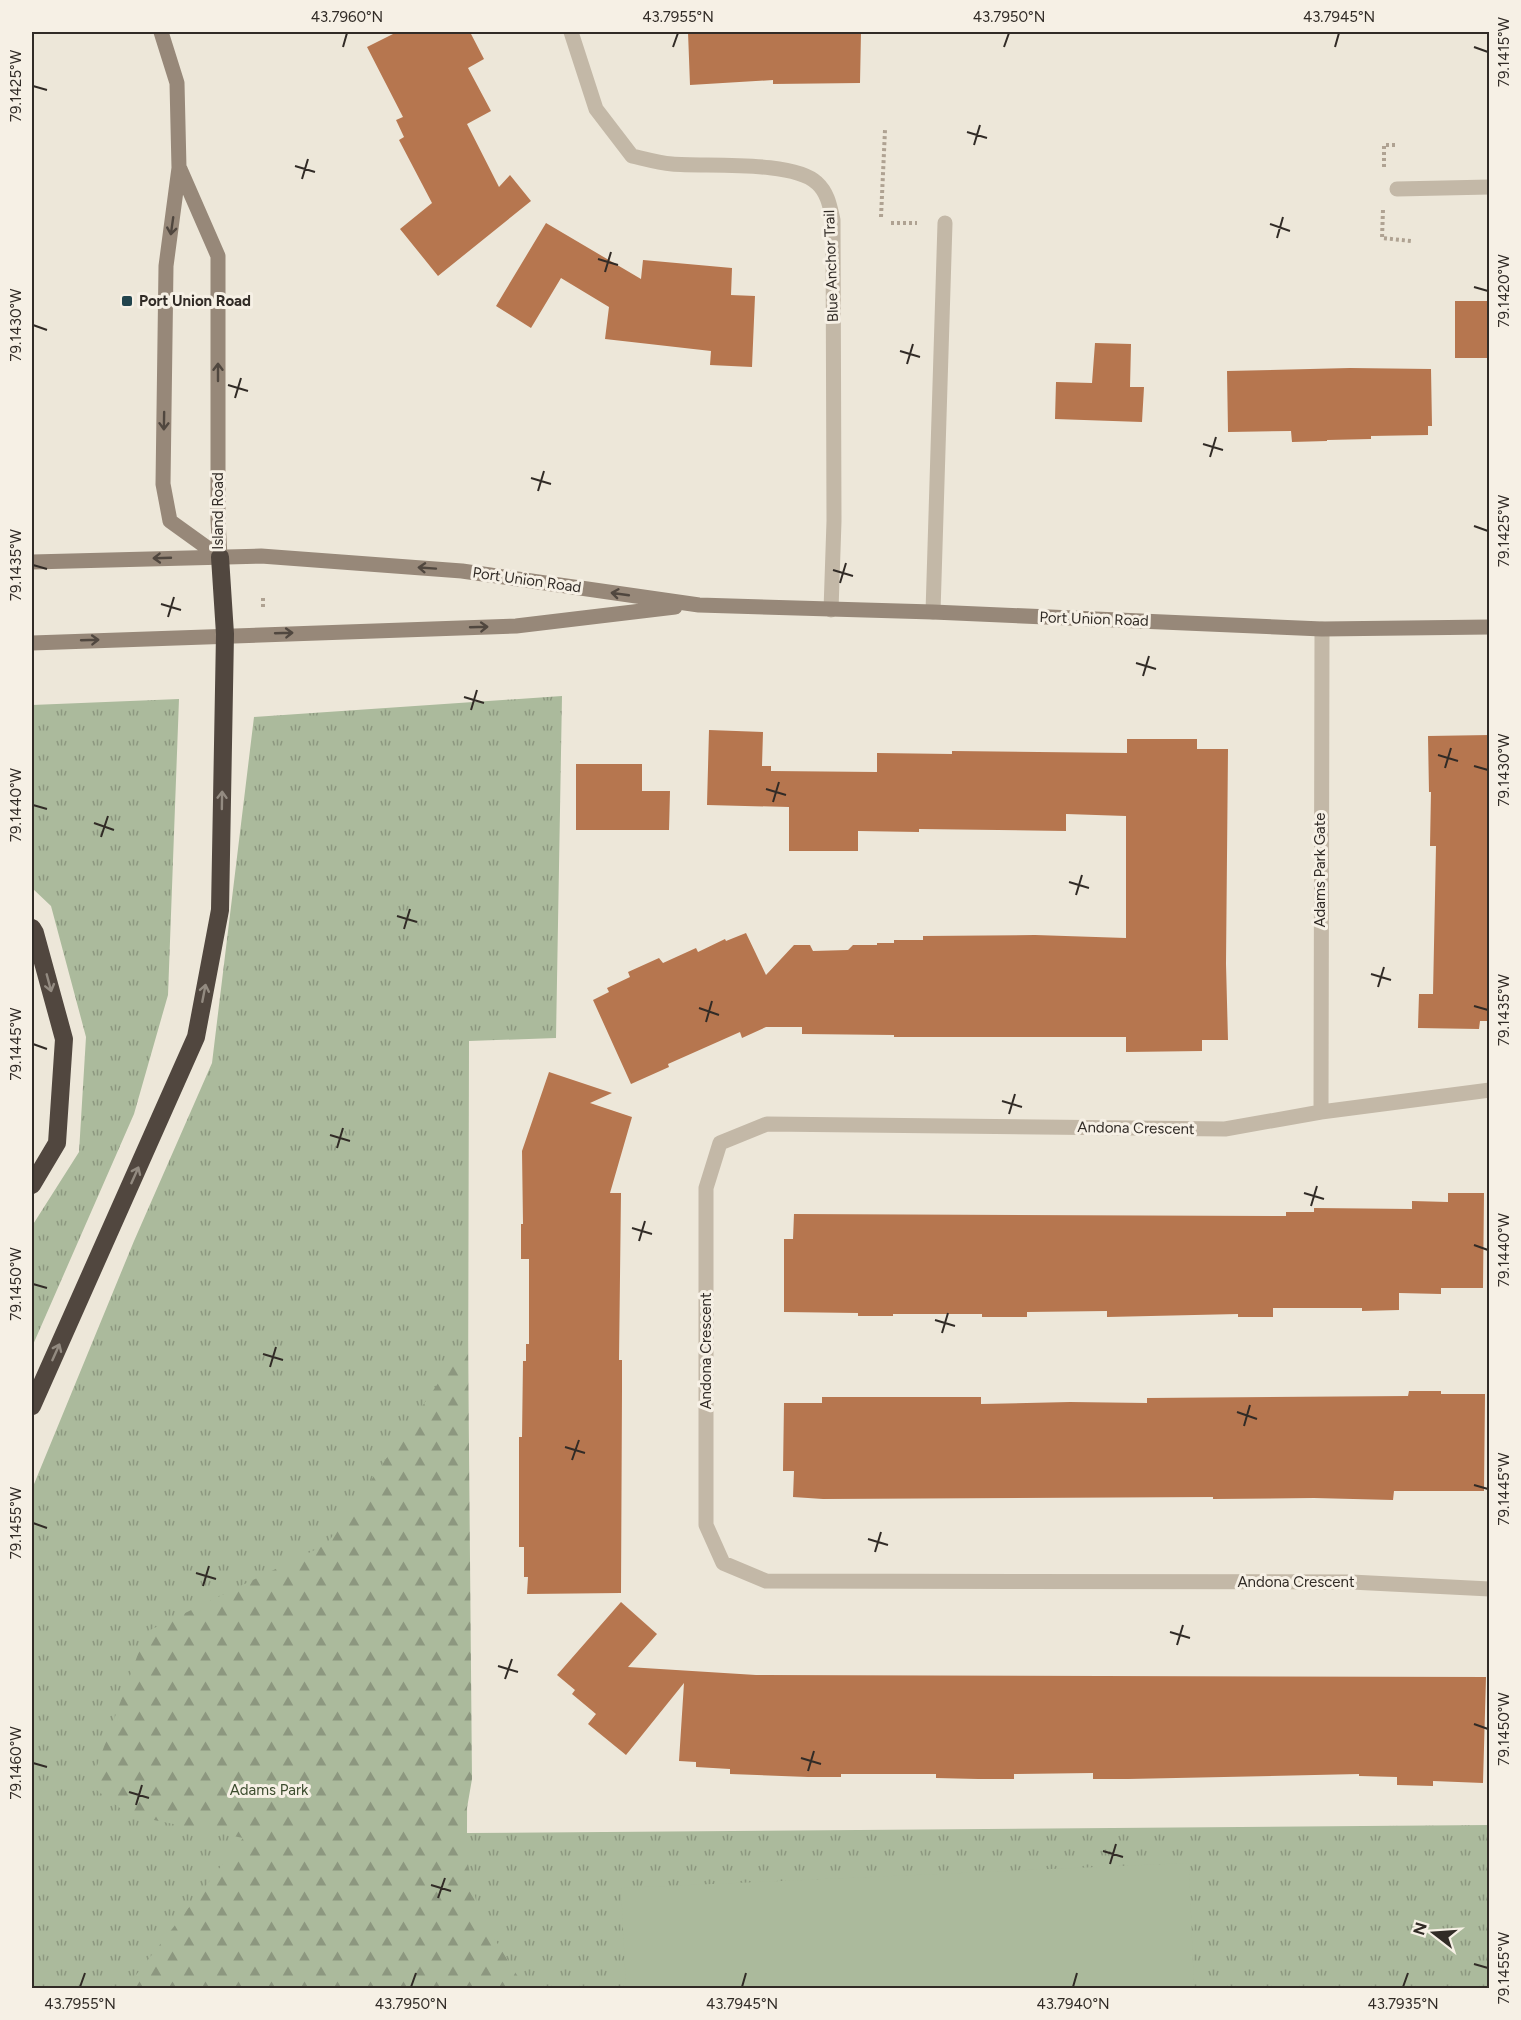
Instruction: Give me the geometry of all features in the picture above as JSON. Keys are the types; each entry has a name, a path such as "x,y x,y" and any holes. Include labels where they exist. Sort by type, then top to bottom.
{"highway":[{"path":"32,1406 196,1037 220,910 225,634 220,557"},
{"path":"32,928 64,1040 57,1143 32,1185"}],"main road":[{"name":"Island Road","path":"160,32 177,83 179,168 166,266 163,484 170,521 220,557"},
{"name":"Island Road","path":"179,168 218,256 220,557"},
{"name":"Port Union Road","path":"32,562 261,556 462,571 699,605 1322,628 1490,627"},
{"name":"Port Union Road","path":"32,643 225,634 516,626 699,605"}],"street":[{"name":"Blue Anchor Trail","path":"571,32 596,109 632,156 670,164 771,168 797,172 817,182 828,198 833,220 834,521 831,610"},
{"path":"1397,189 1490,187"},
{"path":"933,612 945,223"},
{"name":"Adams Park Gate","path":"1321,1112 1322,628"},
{"name":"Andona Crescent","path":"1490,1090 1321,1112 1225,1129 767,1124 720,1143 706,1188 706,1526 723,1563 766,1581 1352,1581 1490,1589"}],"path":[{"path":"881,217 885,130"}],"green space":[{"name":"Adams Park","path":"562,696 556,1038 469,1041 467,1833 1489,1825 1489,1988 32,1988 32,1489 134,1241 212,1063 254,717"},
{"path":"179,699 168,995 134,1114 32,1347 32,1226 79,1152 86,1037 51,906 32,888 32,705"},
{"path":"468,1340 472,1779 462,1837 479,1914 525,1988 126,1988 243,1838 129,1815 90,1785 146,1632 327,1544"},
{"path":"1189,1863 1194,1988 626,1988 621,1888"}],"building":[{"path":"397,32 470,32 484,59 468,68 491,111 467,124 499,187 510,175 531,201 438,276 400,229 432,203 399,140 404,137 396,120 403,117 367,47"},
{"path":"688,32 861,32 860,83 773,84 773,80 690,85"},
{"path":"546,223 641,279 643,260 732,268 731,295 755,296 752,367 710,365 711,351 605,339 609,307 561,278 531,328 496,306"},
{"path":"1455,301 1490,301 1490,358 1455,358"},
{"path":"1095,343 1131,344 1130,387 1144,387 1142,422 1055,419 1056,382 1092,383"},
{"path":"1431,369 1432,426 1428,426 1428,435 1371,436 1371,439 1292,442 1291,431 1228,432 1227,371"},
{"path":"709,730 763,732 762,766 771,766 771,771 877,772 877,753 952,754 952,751 1127,753 1127,739 1197,739 1197,749 1228,749 1226,964 1228,1040 1202,1040 1202,1051 1126,1052 1126,1037 894,1037 894,1035 802,1034 802,1027 766,1027 742,1038 740,1032 668,1064 669,1067 631,1084 593,1000 609,992 607,988 630,977 628,972 659,958 663,963 696,948 698,952 725,939 726,941 746,933 766,975 794,945 810,945 813,951 848,950 853,945 894,943 894,940 923,940 923,936 1035,935 1126,938 1126,816 1066,814 1066,831 919,829 919,832 858,831 858,851 789,851 789,807 707,805"},
{"path":"1490,735 1490,1021 1480,1021 1479,1029 1418,1028 1419,994 1433,994 1436,846 1430,846 1431,792 1429,792 1428,736"},
{"path":"576,764 642,764 642,791 670,791 669,830 576,830"},
{"path":"549,1072 612,1093 590,1103 632,1117 610,1193 621,1193 619,1360 622,1360 621,1593 527,1594 528,1577 524,1577 524,1547 519,1547 519,1437 522,1437 523,1361 526,1361 526,1344 529,1344 529,1259 521,1259 522,1151"},
{"path":"1448,1193 1484,1193 1483,1288 1441,1288 1441,1294 1399,1293 1399,1310 1273,1308 1273,1317 1238,1317 1238,1314 1107,1317 1107,1311 1027,1312 1027,1317 982,1317 982,1314 858,1316 858,1313 784,1312 784,1239 793,1239 794,1214 1286,1216 1286,1212 1314,1212 1314,1208 1412,1209 1412,1201 1448,1202"},
{"path":"1409,1391 1485,1394 1484,1491 1394,1491 1393,1500 1213,1499 1213,1497 823,1499 793,1497 794,1471 783,1471 784,1403 822,1403 822,1397 981,1397 981,1404 1147,1403 1147,1398 1408,1396"},
{"path":"621,1602 657,1634 628,1667 756,1675 1486,1677 1483,1783 1433,1781 1433,1786 1397,1785 1397,1777 1359,1776 1359,1774 1093,1779 1093,1773 1014,1774 1014,1779 978,1779 936,1778 936,1774 841,1774 841,1777 808,1777 730,1774 730,1769 696,1767 696,1762 679,1761 684,1683 626,1755 588,1724 596,1714 572,1694 575,1690 557,1675"}],"place":[{"name":"Port Union Road","path":"127,301"}]}
